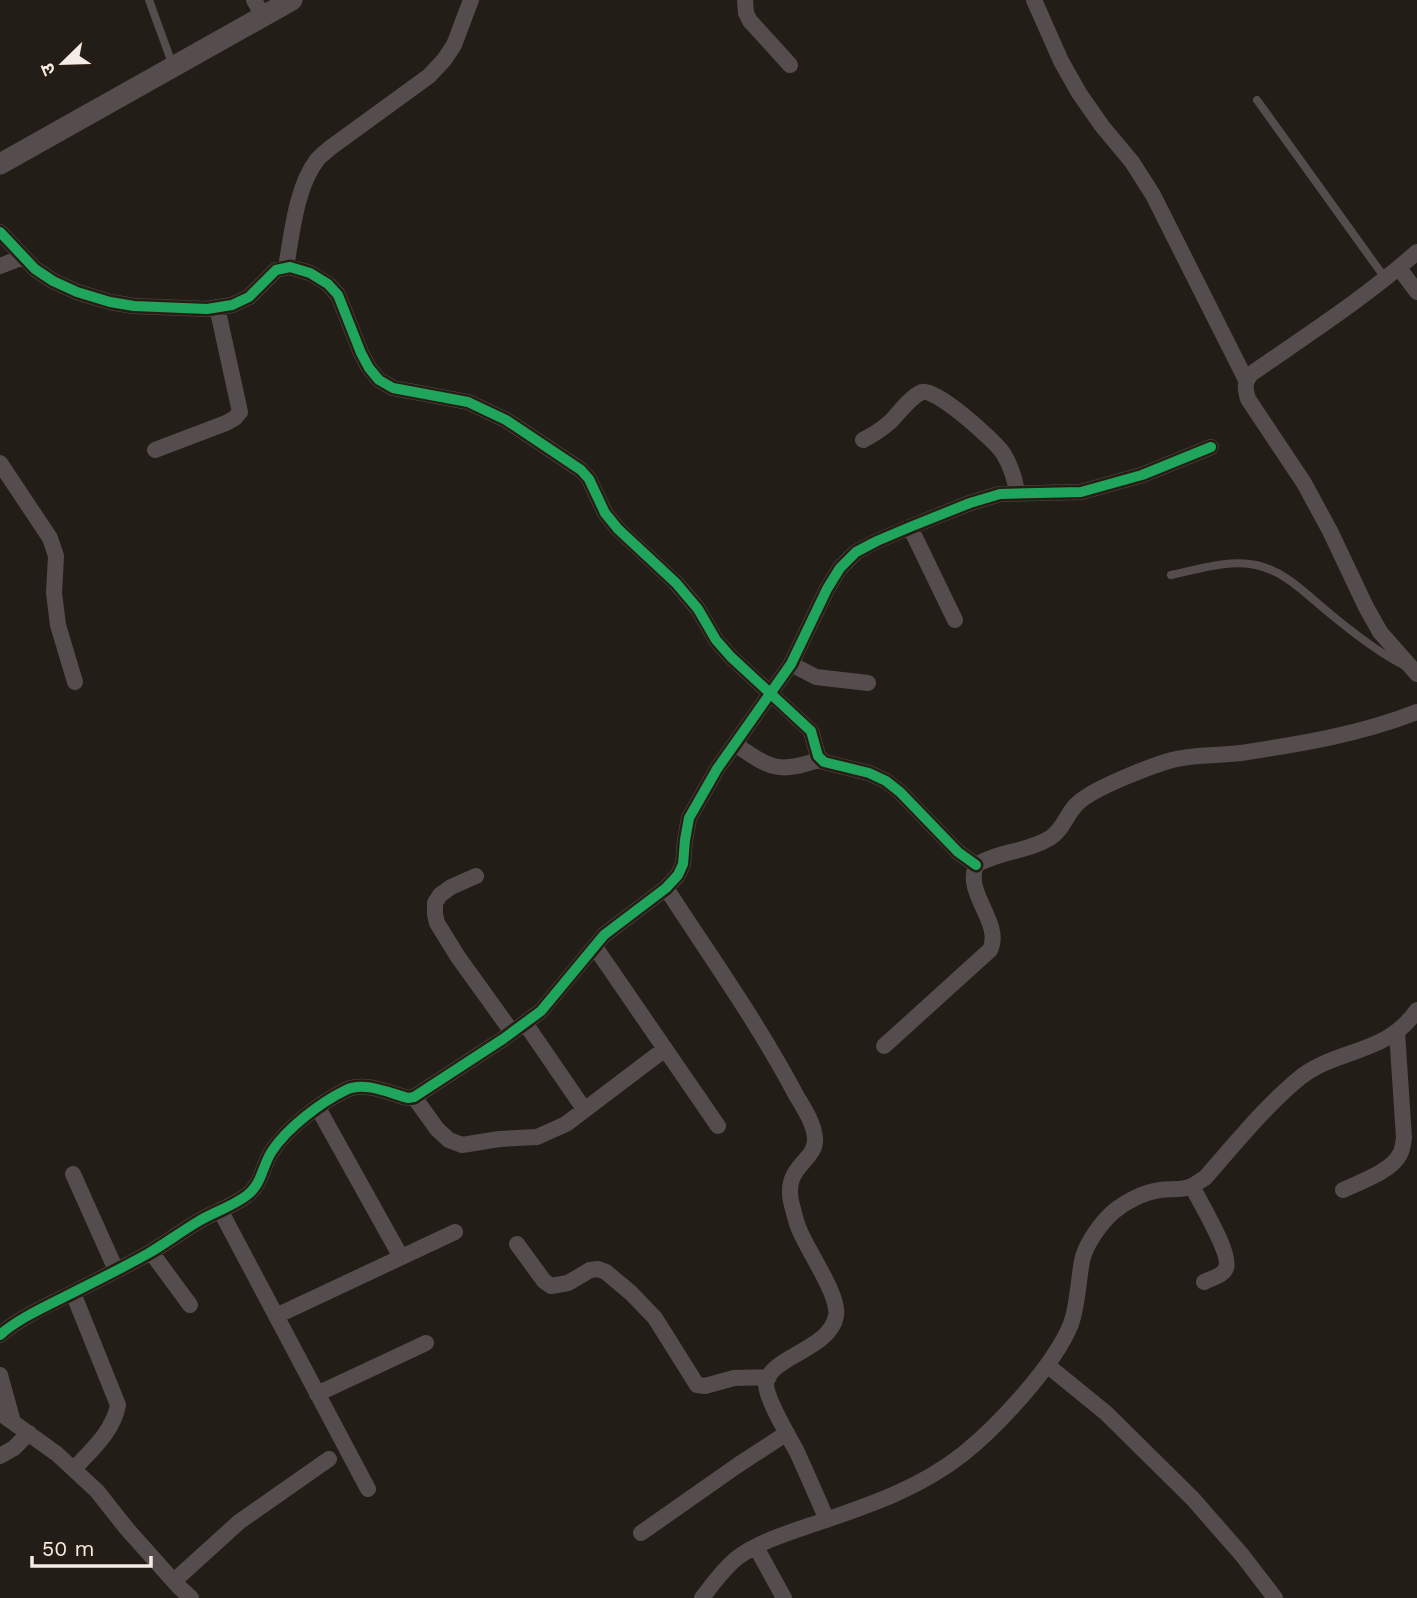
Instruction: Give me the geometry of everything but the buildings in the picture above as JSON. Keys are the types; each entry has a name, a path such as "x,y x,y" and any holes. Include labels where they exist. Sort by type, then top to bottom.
{"street":[{"path":"0,164 173,66 258,8 292,0"},
{"path":"286,267 299,201 307,177 318,159 429,76 454,45 471,0"},
{"path":"745,0 750,21 790,65"},
{"path":"1034,0 1061,61 1079,93 1132,162 1153,195 1246,380"},
{"path":"0,232 34,269 52,281 76,292 134,306 207,309 232,305 249,296 276,270 286,267 310,273 328,284 338,295 361,353 379,380 393,388 468,402 506,420 580,470 589,479 605,513 618,529 676,583 698,609 716,640 731,657 811,731 818,756 824,762 886,780 975,866"},
{"path":"1416,673 1380,632 1304,484 1248,399 1245,388 1246,380 1251,374 1399,268 1417,252"},
{"path":"0,266 23,257"},
{"path":"1399,268 1417,292"},
{"path":"155,450 226,423 240,412 217,307"},
{"path":"863,440 887,425 913,399 929,391 989,436 1001,450 1014,475 1017,493"},
{"path":"0,1335 250,1194 259,1182 272,1151 298,1123 336,1095 350,1088 369,1087 408,1098 414,1097 541,1011 604,935 678,876 683,864 689,818 717,769 791,664 840,568 856,552 910,527 1000,494 1081,492 1142,475 1211,447"},
{"path":"0,463 50,538 56,556 54,593 58,625 75,682"},
{"path":"910,527 955,620"},
{"path":"791,664 816,677 868,683"},
{"path":"884,1046 990,950 993,934 974,883 975,866 1057,834 1076,804 1089,794 1172,760 1242,753 1331,737 1417,712"},
{"path":"735,744 764,764 781,768 821,759"},
{"path":"476,876 450,887 440,895 435,903 437,923 458,957 584,1109"},
{"path":"666,888 779,1063 811,1123 816,1138 814,1146 793,1174 789,1186 791,1204 799,1229 828,1286 836,1308 836,1318 820,1340 775,1368 766,1384 768,1395 827,1520"},
{"path":"594,947 718,1126"},
{"path":"702,1598 737,1558 756,1547 898,1494 928,1478 961,1455 987,1432 1047,1365 1059,1347 1071,1323 1083,1258 1098,1228 1114,1211 1140,1195 1159,1190 1183,1189 1205,1178 1285,1091 1304,1075 1397,1032 1417,1010"},
{"path":"1343,1190 1387,1169 1401,1153 1404,1138 1397,1032"},
{"path":"414,1097 438,1129 449,1140 461,1145 499,1139 537,1138 566,1124 665,1049"},
{"path":"318,1108 401,1258"},
{"path":"73,1174 117,1270"},
{"path":"1192,1186 1224,1248 1228,1263 1222,1274 1204,1282"},
{"path":"220,1210 368,1489"},
{"path":"276,1316 455,1232"},
{"path":"517,1244 544,1281 551,1286 568,1283 590,1270 606,1272 655,1318 697,1385 705,1386 734,1378 769,1377"},
{"path":"151,1252 190,1305"},
{"path":"73,1293 118,1405 116,1418 106,1433 74,1469"},
{"path":"317,1394 426,1343"},
{"path":"1047,1365 1106,1413 1193,1499 1275,1598"},
{"path":"0,1375 7,1417 74,1469 97,1491 175,1588 191,1598"},
{"path":"0,1456 29,1433"},
{"path":"640,1533 787,1433"},
{"path":"175,1588 239,1522 329,1459"},
{"path":"756,1547 784,1598"}],"lane":[{"path":"149,0 173,66"},
{"path":"1256,100 1385,278"},
{"path":"1171,575 1238,563 1257,565 1279,574 1353,632 1416,673"}],"cycle path":[{"path":"0,232 35,269 53,281 77,292 134,306 207,309 232,305 249,297 276,270 290,267 310,273 328,284 338,295 361,353 379,380 393,388 468,402 506,420 581,470 589,479 605,513 618,529 676,583 698,609 716,640 731,657 811,731 818,756 824,762 869,773 886,781 958,852 976,865"},
{"path":"0,1335 27,1316 140,1258 199,1221 246,1196 259,1181 269,1157 286,1133 336,1095 361,1087 414,1097 541,1011 604,935 666,888 678,875 683,864 689,818 717,769 791,664 840,568 856,552 910,527 1000,494 1081,492 1142,475 1211,447"}]}
